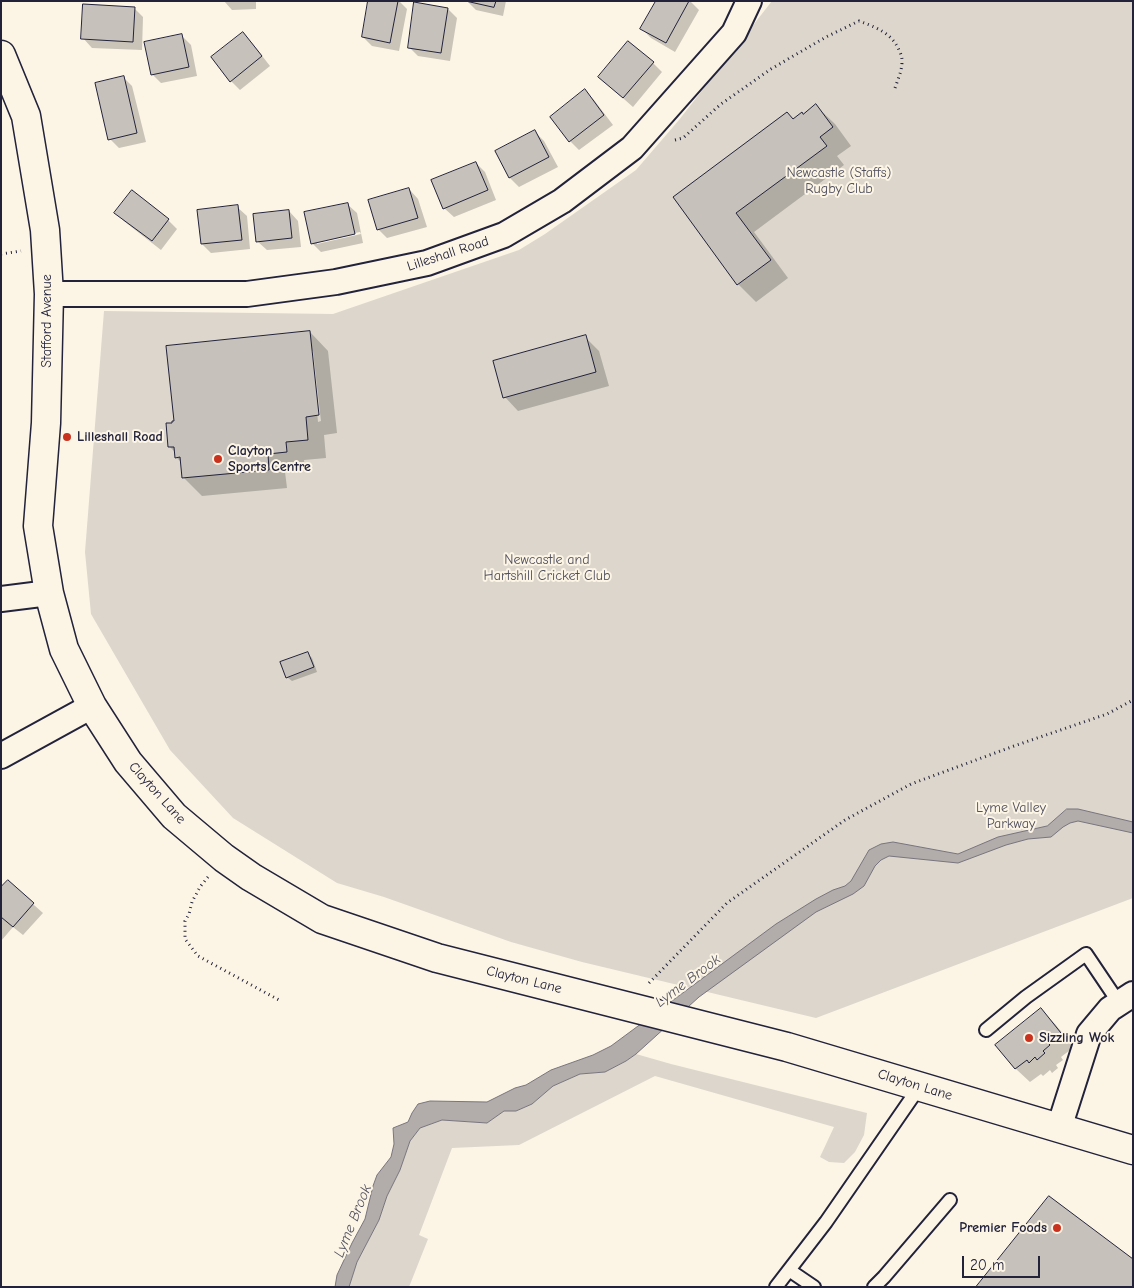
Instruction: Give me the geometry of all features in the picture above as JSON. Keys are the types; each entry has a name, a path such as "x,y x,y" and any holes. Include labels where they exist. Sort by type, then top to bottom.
{"street":[{"name":"Lilleshall Road","path":"49,294 247,294 336,282 427,263 504,235 562,201 632,148 734,33 749,1"},
{"name":"Stafford Avenue","path":"1,55 26,116 45,230 49,294 46,423 38,526 49,592 64,649 92,706"},
{"path":"1,599 49,592"},
{"path":"1,756 92,706"},
{"name":"Clayton Lane","path":"92,706 128,762 174,816 224,858 251,877 322,919 437,958 787,1047 1133,1150"},
{"path":"1059,1128 1089,1034 1110,1009 1126,999"}],"lane":[{"path":"986,1030 1026,997 1086,954 1126,999"},
{"path":"776,1287 826,1222 920,1086"},
{"path":"874,1287 950,1200"},
{"path":"789,1270 814,1287"}],"path":[{"path":"632,148 683,138 721,104 771,69 826,36 859,21 875,27 890,36 898,47 902,58 901,69 894,88"},
{"path":"636,1008 727,903 845,820 911,784 1107,714 1133,700"},
{"path":"224,858 200,886 192,902 186,921 185,939 198,956 280,1000"}],"green space":[{"path":"772,1 1133,1 1133,898 816,1018 582,962 511,942 384,897 337,883 233,818 170,750 91,614 85,552 104,311 333,314 519,250 636,170 679,120"},
{"path":"636,1054 867,1113 864,1135 855,1152 844,1163 829,1162 820,1157 834,1127 655,1076 519,1145 452,1148 419,1235 428,1239 409,1287 349,1287 357,1262 379,1220 410,1141 420,1128 442,1120 487,1123 504,1111 516,1111 532,1104 553,1086 580,1074 605,1072"}],"shaded area":[{"path":"1067,809 1078,809 1133,822 1133,833 1078,821 1063,827 1051,837 1028,839 1006,845 958,863 889,856 875,866 864,886 853,894 816,912 699,997 626,1061 605,1072 580,1074 553,1086 532,1104 516,1111 504,1111 487,1123 442,1120 420,1128 410,1141 379,1220 357,1262 349,1287 335,1287 337,1275 365,1219 377,1175 391,1157 394,1144 393,1128 408,1122 418,1104 430,1101 487,1102 515,1088 526,1085 551,1070 593,1055 611,1046 776,924 816,899 845,886 851,881 869,850 881,844 893,842 958,854 998,837 1047,826"}],"building":[{"path":"368,1 398,1 390,43 362,37"},
{"path":"466,1 496,1 494,7"},
{"path":"656,1 689,1 666,43 640,29"},
{"path":"414,2 448,8 441,53 408,48"},
{"path":"83,4 135,7 133,42 81,39"},
{"path":"243,32 262,56 230,82 211,57"},
{"path":"182,34 189,67 151,75 144,42"},
{"path":"628,41 654,62 623,98 598,77"},
{"path":"124,76 137,133 108,140 95,83"},
{"path":"585,89 604,115 569,142 550,117"},
{"path":"816,104 833,127 820,137 827,146 736,213 771,260 737,285 673,197 787,112 793,119"},
{"path":"535,130 549,157 509,178 495,151"},
{"path":"476,162 488,190 443,209 431,180"},
{"path":"409,188 418,218 377,230 368,200"},
{"path":"132,190 169,219 152,241 114,213"},
{"path":"348,203 355,234 311,244 304,212"},
{"path":"238,205 242,240 201,244 197,210"},
{"path":"289,210 292,238 256,242 253,214"},
{"path":"310,331 319,415 306,417 308,440 286,442 287,452 268,454 269,470 182,478 180,457 175,458 174,447 168,447 166,423 174,421 166,346"},
{"path":"586,335 596,372 503,398 493,361"},
{"path":"308,652 314,667 286,678 280,662"},
{"path":"8,880 34,903 13,927 1,917 1,887"},
{"name":"Sizzling Wok","path":"1041,1008 1061,1033 1048,1043 1050,1045 1043,1051 1045,1053 1037,1060 1035,1057 1029,1063 1027,1060 1015,1069 995,1045"},
{"name":"Premier Foods","path":"1049,1196 1133,1259 1133,1287 976,1287"}],"place":[{"name":"Lilleshall Road","path":"67,437"},
{"name":"Clayton Sports Centre","path":"218,459"},
{"name":"Sizzling Wok","path":"1029,1038"},
{"name":"Premier Foods","path":"1057,1228"}],"park label":[{"name":"Newcastle (Staffs) Rugby Club","path":"839,182"},
{"name":"Newcastle and Hartshill Cricket Club","path":"547,568"},
{"name":"Lyme Valley Parkway","path":"1011,816"}],"water label":[{"name":"Lyme Brook","path":"688,981"},
{"name":"Lyme Brook","path":"353,1221"}]}
